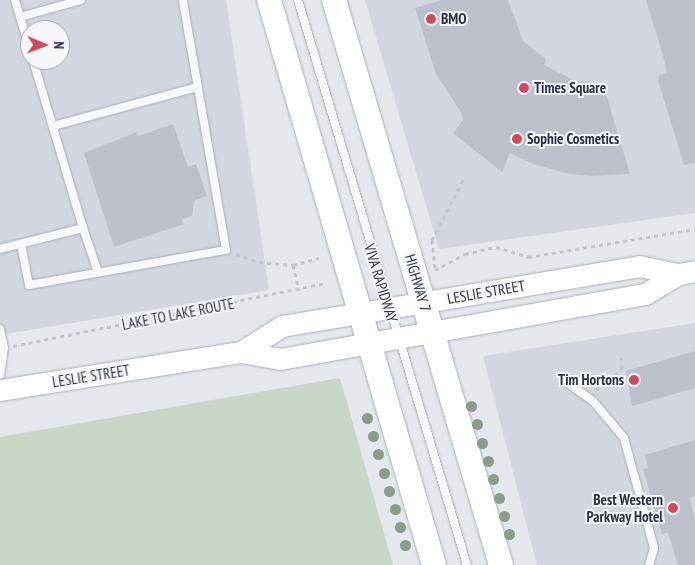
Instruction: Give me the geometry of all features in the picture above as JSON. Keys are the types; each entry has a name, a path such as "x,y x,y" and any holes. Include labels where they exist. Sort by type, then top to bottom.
{"main road":[{"path":"269,0 434,565"},
{"name":"HIGHWAY 7","path":"334,0 501,565"},
{"name":"LESLIE STREET","path":"242,352 282,326 639,266 686,273"},
{"name":"LESLIE STREET","path":"0,390 242,352 280,359 645,294 686,273"}],"lane":[{"path":"15,0 21,20"},
{"path":"20,17 80,0"},
{"path":"21,244 29,285 226,250 183,0"},
{"name":"VIVA RAPIDWAY","path":"298,0 466,565"},
{"path":"36,70 98,272"},
{"path":"52,126 198,87"},
{"path":"0,249 83,228"},
{"path":"0,329 4,348 0,375"},
{"path":"566,382 587,397 624,438 654,548 649,565"}],"path":[{"path":"463,180 432,240 435,270 465,254 496,247 528,257 695,230"},
{"path":"226,250 259,262 293,265 319,258"},
{"path":"293,265 299,290"},
{"name":"LAKE TO LAKE ROUTE","path":"29,343 299,290 325,283"},
{"path":"587,397 622,370 621,353"}],"shaded area":[{"path":"0,0 226,0 269,290 0,335"},
{"name":"Times Square","path":"365,0 695,0 695,213 439,249"},
{"path":"695,323 695,565 537,565 483,356"}],"green space":[{"path":"340,378 393,565 0,565 0,437"}],"building":[{"name":"Times Square","path":"442,0 508,0 523,41 546,59 544,65 575,81 603,84 630,174 591,176 570,174 533,164 510,153 502,172 453,133 463,120 461,112 436,74 415,8"},
{"path":"646,0 695,0 695,163 684,165 658,80 659,75 666,73 665,62"},
{"path":"173,124 188,167 196,164 207,196 194,201 192,216 182,219 184,224 114,247 84,153 137,132 138,136"},
{"path":"695,351 695,388 632,406 626,371"},
{"name":"Best Western Parkway Hotel","path":"695,440 695,496 689,498 695,518 695,565 678,565 668,533 662,534 643,469 648,468 645,455"}],"place":[{"name":"BMO","path":"431,19"},
{"name":"Times Square","path":"524,88"},
{"name":"Sophie Cosmetics","path":"517,139"},
{"name":"Tim Hortons","path":"634,380"},
{"name":"Best Western Parkway Hotel","path":"673,508"}]}
